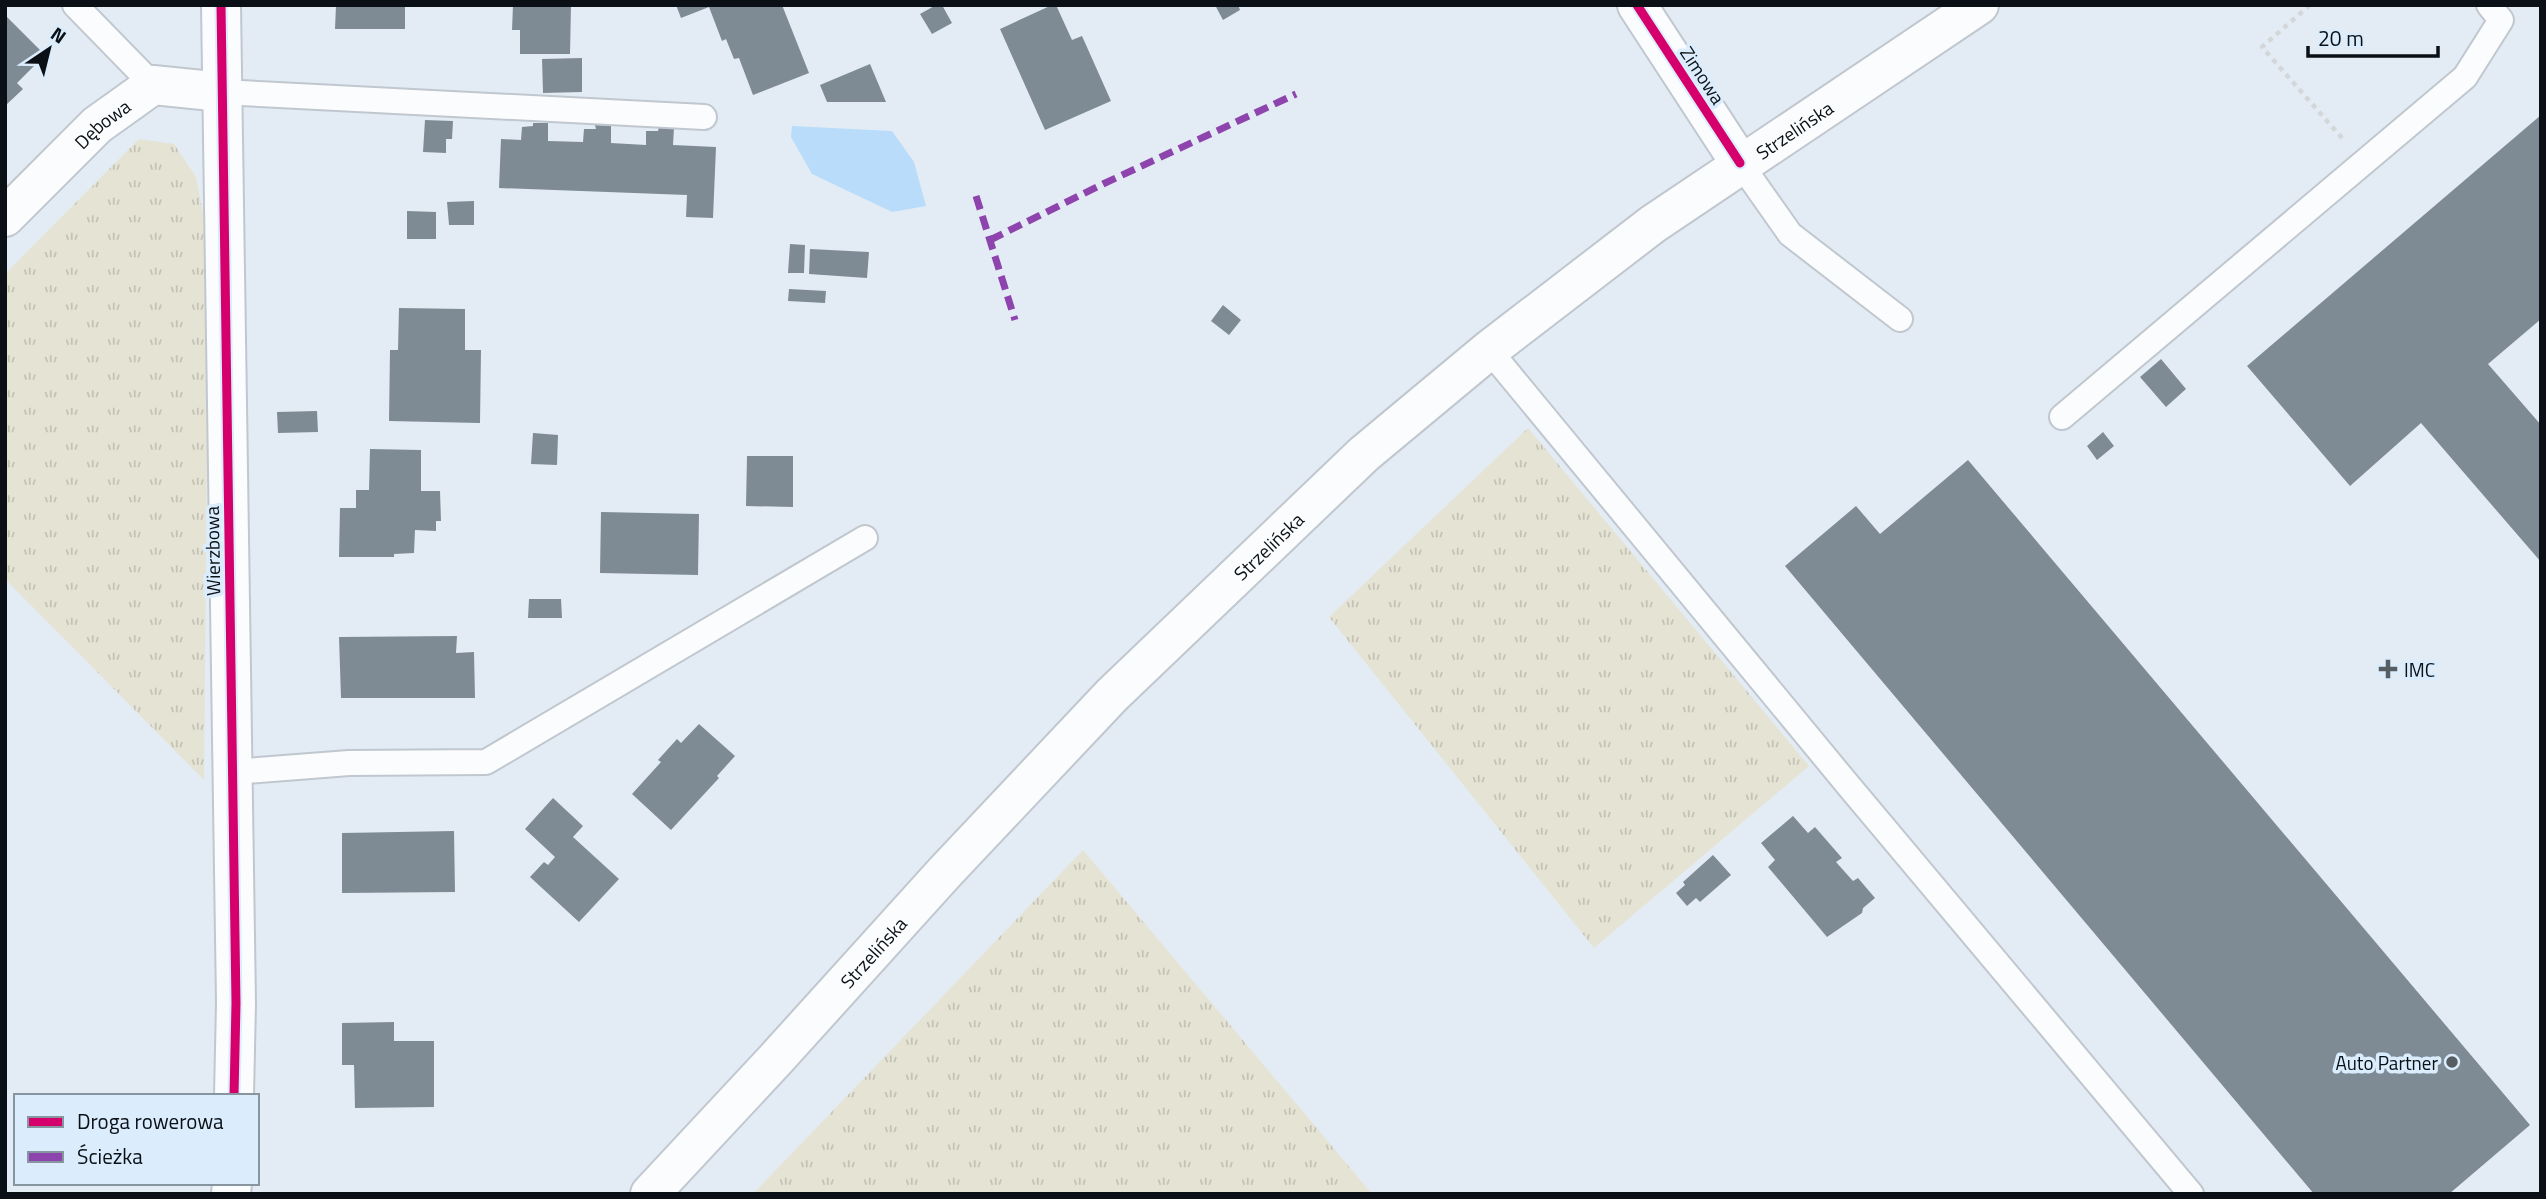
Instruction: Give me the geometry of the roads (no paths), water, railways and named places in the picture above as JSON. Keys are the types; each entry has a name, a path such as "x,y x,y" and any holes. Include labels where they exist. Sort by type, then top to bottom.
{"main road":[{"name":"Wierzbowa","path":"221,5 236,1003 234,1094"},
{"name":"Zimowa","path":"1637,5 1740,163"},
{"name":"Strzelińska","path":"650,1194 945,872 1112,695 1364,454 1489,350 1653,224 1740,163 1979,5"},
{"path":"153,85 222,92"},
{"name":"Dębowa","path":"5,218 97,125 153,85"}],"lane":[{"path":"75,5 153,85"},
{"path":"2062,417 2465,77 2501,20 2489,5"},
{"path":"222,92 704,117"},
{"path":"1740,163 1790,234 1900,319"},
{"path":"1489,350 2191,1194"},
{"path":"233,772 349,763 486,762 865,538"}],"water":[{"path":"792,126 892,131 914,162 926,206 892,212 812,174 791,137"}],"place":[{"name":"IMC","path":"2388,669"},
{"name":"Auto Partner","path":"2452,1062"}]}
